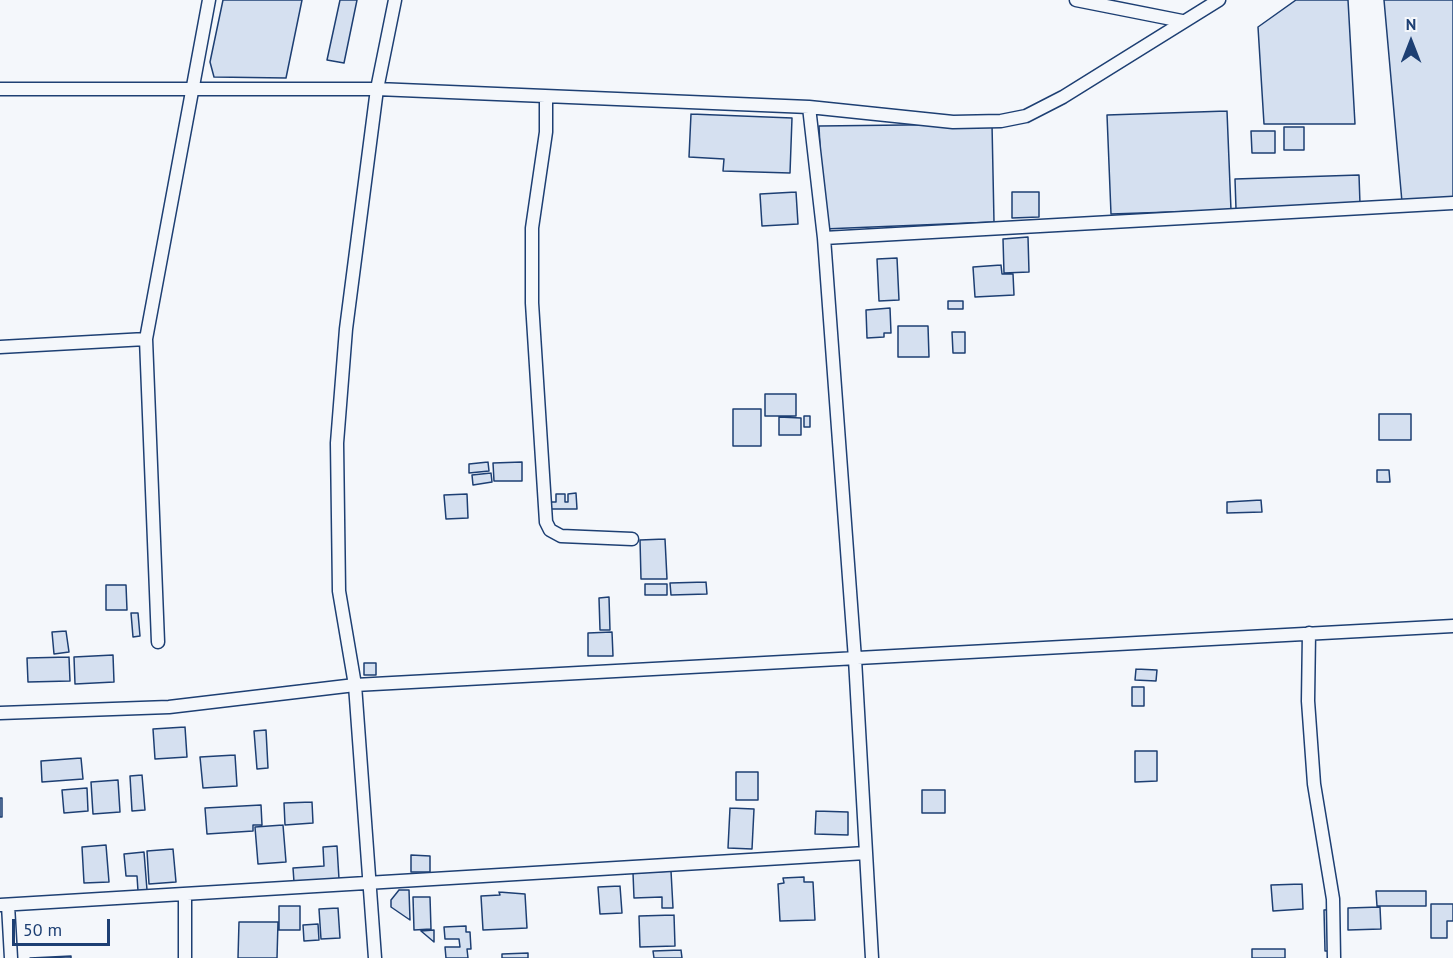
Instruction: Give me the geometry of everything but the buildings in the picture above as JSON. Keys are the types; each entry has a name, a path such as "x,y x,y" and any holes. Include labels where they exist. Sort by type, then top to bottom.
{"street":[{"path":"158,642 146,339 190,89 209,0"},
{"path":"375,958 355,685 339,591 337,443 346,329 377,89 395,0"},
{"path":"1076,0 1182,21"},
{"path":"0,89 377,89 546,98 809,107 953,122 1001,121 1026,116 1064,97 1182,21 1220,0"},
{"path":"546,98 545,142 532,228 532,303 546,522 550,530 561,536 632,539"},
{"path":"809,107 824,238 855,659 872,958"},
{"path":"824,238 1453,203"},
{"path":"0,347 146,339"},
{"path":"0,713 169,707 355,685 1453,626"},
{"path":"1309,633 1308,701 1312,760 1332,898 1334,958"},
{"path":"11,958 4,905 866,854"},
{"path":"185,895 185,958"}]}
